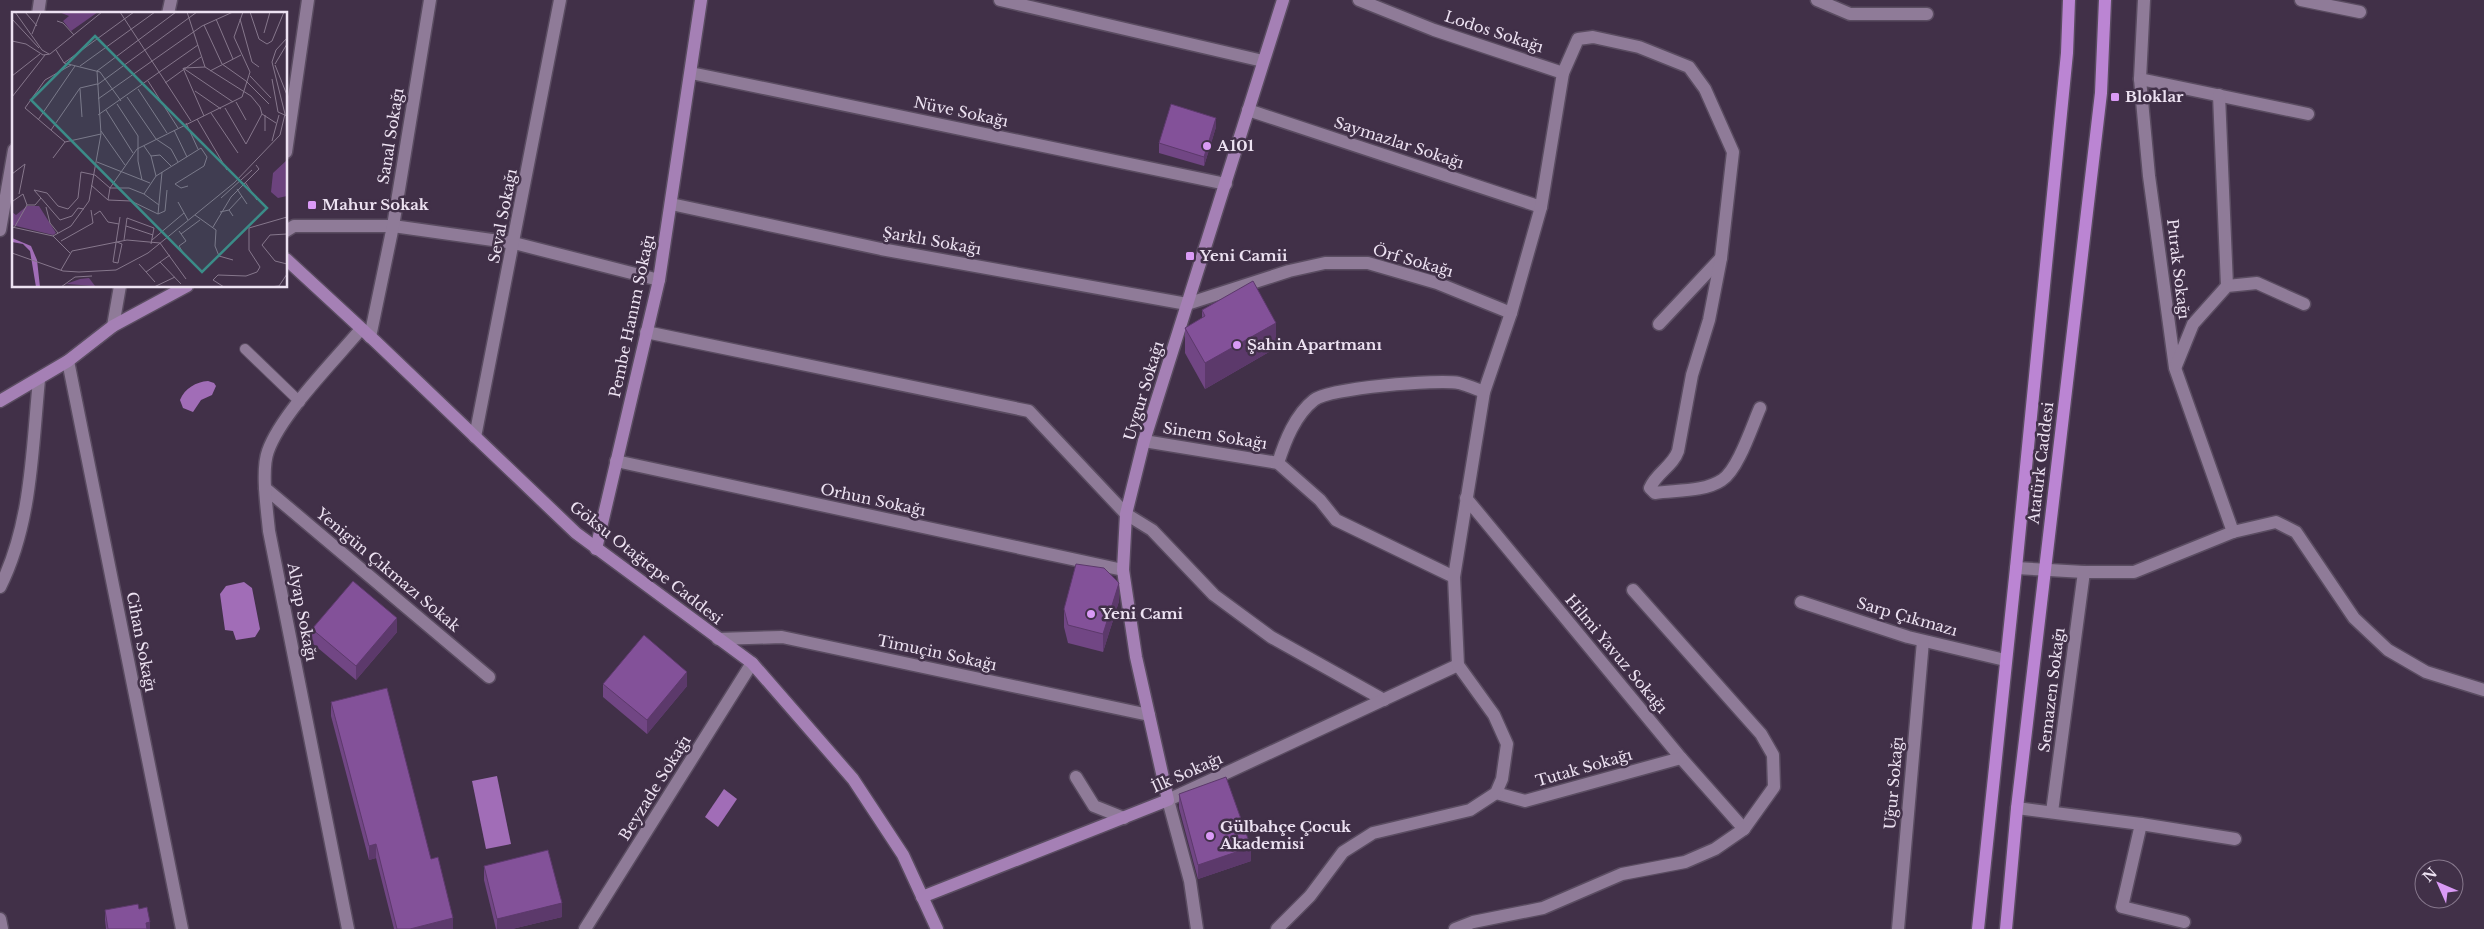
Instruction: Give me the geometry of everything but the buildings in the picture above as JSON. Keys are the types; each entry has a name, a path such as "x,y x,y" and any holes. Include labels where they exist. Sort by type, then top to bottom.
{"main road":[{"name":"Atatürk Caddesi","path":"1978,929 2016,568 2066,53 2069,0"},
{"name":"Atatürk Caddesi","path":"2006,929 2045,569 2101,94 2105,0"}],"street":[{"path":"288,138 308,0"},
{"name":"Sanal Sokağı","path":"365,333 393,226 430,0"},
{"name":"Seval Sokağı","path":"475,437 560,0"},
{"name":"Pembe Hanım Sokağı","path":"596,549 659,280 701,0"},
{"path":"1000,0 1263,61"},
{"name":"Uygur Sokağı","path":"1168,800 1136,657 1123,570 1126,514 1144,441 1283,0"},
{"name":"Lodos Sokağı","path":"1359,0 1434,30 1563,73"},
{"path":"1817,0 1850,14 1927,14"},
{"name":"Pıtrak Sokağı","path":"2144,0 2140,79 2149,176 2175,368 2233,532"},
{"path":"2301,0 2360,12"},
{"path":"1277,929 1310,896 1343,852 1373,833 1470,810 1496,793 1502,779 1508,744 1494,715 1458,665 1454,577 1484,392 1511,313 1541,207 1563,73 1578,39 1593,37 1639,47 1689,67 1705,89 1733,152 1721,258 1709,320 1692,375 1678,451 1676,458 1654,480 1650,488 1654,493 1701,488 1723,479 1736,462 1760,408"},
{"name":"Nüve Sokağı","path":"691,73 1226,184"},
{"path":"2140,79 2308,114"},
{"path":"2219,95 2227,286"},
{"name":"Saymazlar Sokağı","path":"1248,110 1541,207"},
{"path":"0,230 12,161"},
{"name":"Şarklı Sokağı","path":"671,204 881,249 1187,304"},
{"path":"288,230 294,226 393,226 514,244 659,280"},
{"path":"1659,324 1721,258"},
{"name":"Göksu Otağtepe Caddesi","path":"288,261 576,533 752,663 853,779 903,855 937,929"},
{"name":"Örf Sokağı","path":"1187,304 1289,271 1325,263 1368,263 1437,283 1511,313"},
{"path":"2175,368 2193,324 2227,286 2257,283 2304,304"},
{"path":"113,326 120,288"},
{"path":"0,401 39,380 68,361 113,326 183,288"},
{"path":"646,332 1029,411 1126,514 1152,530 1214,595 1271,637 1384,700"},
{"name":"Alyap Sokağı","path":"348,929 269,531 266,488 268,452 287,418 365,333"},
{"name":"Cihan Sokağı","path":"68,361 182,929"},
{"path":"0,587 10,567 25,513 39,380"},
{"path":"1278,463 1293,426 1315,400 1334,393 1434,382 1459,383 1484,392"},
{"name":"Sinem Sokağı","path":"1144,441 1278,463 1320,500 1336,520 1454,577"},
{"name":"Orhun Sokağı","path":"616,461 1123,570"},
{"name":"Yenigün Çıkmazı Sokak","path":"266,488 489,677"},
{"name":"Hilmi Yavuz Sokağı","path":"1466,498 1681,758 1744,829"},
{"path":"2016,568 2084,572 2134,572 2233,532 2276,522 2296,532 2354,618 2388,650 2426,672 2484,690"},
{"name":"Semazen Sokağı","path":"2052,812 2084,572"},
{"path":"1455,929 1473,922 1544,908 1622,874 1685,862 1715,849 1744,829 1774,787 1773,755 1761,734 1632,590"},
{"name":"Sarp Çıkmazı","path":"1801,602 1923,641 2005,660"},
{"name":"Timuçin Sokağı","path":"718,639 782,637 1149,715"},
{"name":"Uğur Sokağı","path":"1898,929 1923,641"},
{"name":"Beyzade Sokağı","path":"585,929 752,663"},
{"name":"İlk Sokağı","path":"922,897 1168,800 1458,665"},
{"name":"Tutak Sokağı","path":"1496,793 1524,802 1681,758"},
{"path":"1076,777 1094,806 1124,818"},
{"path":"1168,800 1190,881 1197,929"},
{"path":"2018,808 2141,824 2235,839"},
{"path":"2141,824 2122,908 2184,922"},
{"path":"0,920 2,929"}],"lane":[{"path":"244,349 300,402"}],"shaded area":[{"path":"208,381 216,386 212,395 201,400 193,412 183,408 180,400 185,392 195,384"},
{"path":"244,582 252,588 260,629 255,637 236,640 233,631 225,630 220,594 226,586"},
{"path":"497,776 511,844 486,849 472,781"},
{"path":"724,789 737,799 718,827 705,817"}],"place":[{"name":"Bloklar","path":"2115,97"},
{"name":"A101","path":"1207,146"},
{"name":"Mahur Sokak","path":"312,205"},
{"name":"Yeni Camii","path":"1190,256"},
{"name":"Şahin Apartmanı","path":"1237,345"},
{"name":"Yeni Cami","path":"1091,614"},
{"name":"Gülbahçe Çocuk Akademisi","path":"1210,836"}]}
